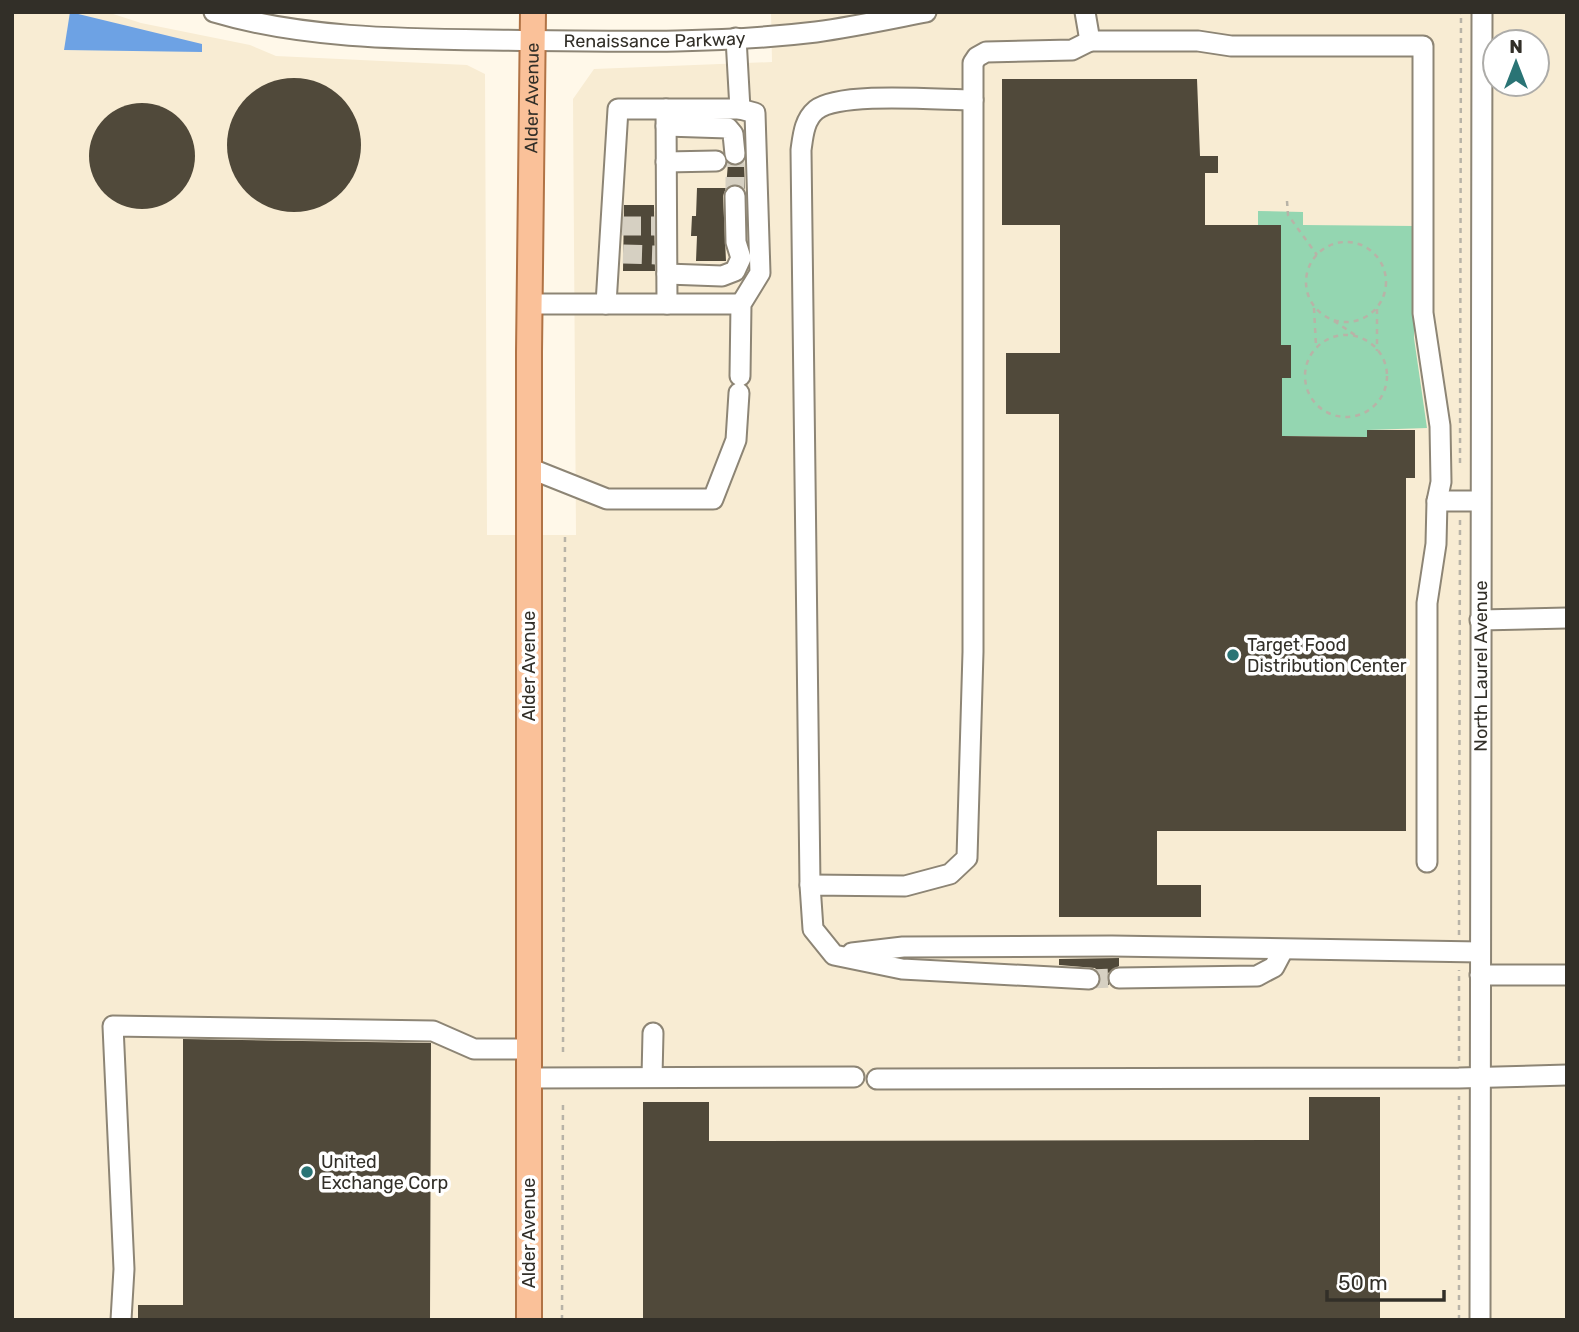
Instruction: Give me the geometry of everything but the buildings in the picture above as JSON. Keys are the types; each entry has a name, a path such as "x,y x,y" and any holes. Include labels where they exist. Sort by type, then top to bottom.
{"main road":[{"name":"Alder Avenue","path":"529,1320 529,468 533,12"}],"street":[{"name":"Renaissance Parkway","path":"214,12 276,26 342,33 436,40 534,41 736,38 818,32 926,12"},
{"path":"1085,12 1090,41"},
{"name":"North Laurel Avenue","path":"1480,1320 1482,12"},
{"path":"736,38 740,109"},
{"path":"810,885 905,886 950,874 967,858 973,666 973,63 986,52 1072,50 1090,41 1198,41 1231,46 1423,46 1423,313 1440,426 1441,482 1437,501 1436,544 1427,603 1427,862"},
{"path":"973,100 854,99 827,103 814,112 804,128 801,150 810,885 813,929 834,955 902,968 1089,979"},
{"path":"606,304 616,254 618,109 728,128 733,134 735,154"},
{"path":"529,468 607,499 713,499 736,440 741,304 760,273 755,113 740,109 666,117"},
{"path":"666,117 661,226 667,304"},
{"path":"666,162 716,161"},
{"path":"663,261 722,276 736,271 741,258 736,242 735,197"},
{"path":"530,304 741,304"},
{"path":"1437,501 1480,501"},
{"path":"1480,620 1567,618"},
{"path":"834,955 903,947 1112,946 1480,952"},
{"path":"1119,978 1257,976 1274,967 1283,950"},
{"path":"1480,975 1567,975"},
{"path":"121,1320 124,1269 113,1026 433,1031 474,1049 530,1049"},
{"path":"652,1077 653,1033"},
{"path":"877,1079 1459,1078 1567,1075"},
{"path":"530,1078 854,1077"}],"path":[{"path":"1456,12 1461,13 1459,1320"},
{"path":"1287,201 1288,215 1317,255"},
{"path":"1316,349 1313,304 1306,283 1308,270 1317,255 1335,243 1349,242 1373,252 1386,275 1386,289 1377,307 1362,319 1349,322 1328,318"},
{"path":"1313,304 1328,318 1377,351"},
{"path":"1362,340 1342,336 1329,339 1316,349 1305,369 1310,396 1318,407 1343,417 1369,410 1379,400 1387,375 1377,351 1377,307"},
{"path":"563,1052 565,534"},
{"path":"562,1320 563,1100"}],"shaded area":[{"path":"12,12 107,12 141,23 250,45 276,56 467,65 485,74 487,535 576,535 573,99 594,69 772,62 771,12 1567,12 1567,1320 12,1320"}],"green space":[{"path":"1258,211 1303,212 1303,225 1414,226 1414,338 1427,428 1367,430 1367,437 1282,436 1282,378 1291,377 1291,346 1281,345 1281,226 1258,225"}],"water":[{"path":"70,12 202,44 202,52 64,50"}],"tunnel":[{"path":"735,154 735,196"},
{"path":"622,226 656,226"},
{"path":"623,254 656,255"},
{"path":"1089,979 1119,978"}],"place":[{"name":"Target Food Distribution Center","path":"1233,655"},
{"name":"United Exchange Corp","path":"307,1172"}]}
